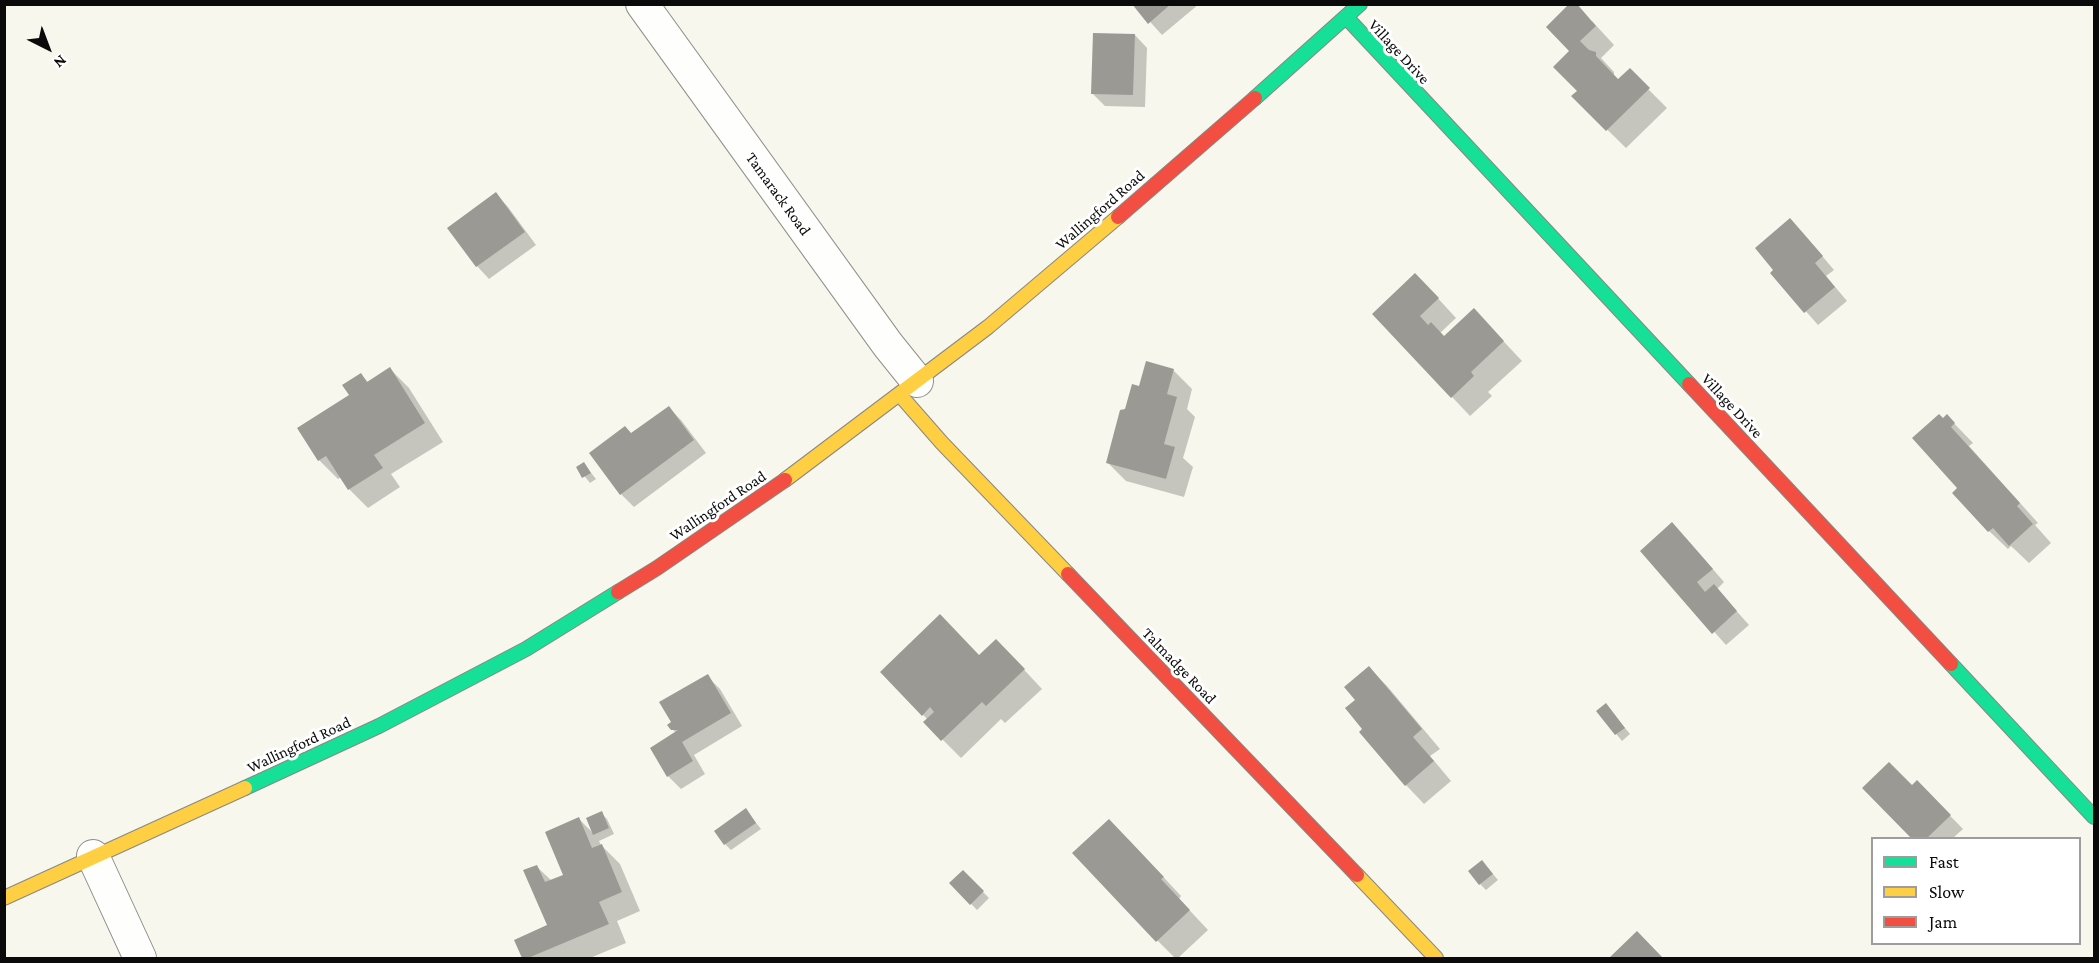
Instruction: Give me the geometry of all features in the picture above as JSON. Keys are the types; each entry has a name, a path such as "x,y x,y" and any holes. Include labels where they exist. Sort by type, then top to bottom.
{"street":[{"name":"Tamarack Road","path":"642,4 888,345 909,388"},
{"name":"Wallingford Road","path":"4,898 379,726 526,649 657,568 769,492 988,327 1065,263 1360,4"},
{"name":"Village Drive","path":"1346,17 2094,817"},
{"name":"Talmadge Road","path":"909,388 942,443 1436,958"},
{"path":"93,856 140,958"}],"building":[{"path":"1132,4 1171,4 1148,24"},
{"path":"1569,4 1577,4 1596,26 1580,41 1589,50 1596,52 1596,56 1618,79 1630,68 1650,88 1606,131 1571,96 1577,91 1553,67 1569,51 1546,27"},
{"path":"1093,33 1135,34 1133,95 1091,94"},
{"path":"496,192 525,232 476,267 447,228"},
{"path":"1790,218 1823,256 1815,263 1835,287 1804,313 1770,273 1773,270 1755,248"},
{"path":"1415,273 1439,298 1420,316 1428,325 1431,322 1444,336 1474,308 1504,341 1471,372 1474,376 1451,398 1372,314"},
{"path":"1146,361 1174,369 1167,394 1177,397 1164,444 1175,447 1166,479 1106,463 1120,410 1125,409 1132,384 1139,386"},
{"path":"390,367 425,423 374,455 383,468 348,490 326,456 318,461 297,428 349,395 342,385 361,373 367,382"},
{"path":"669,406 694,440 620,495 589,453 625,426 631,433"},
{"path":"1939,414 1943,418 1947,414 1955,423 1951,427 2020,503 2017,506 2033,524 2009,546 1993,528 1988,532 1952,493 1957,488 1912,438"},
{"path":"584,462 591,473 582,478 576,467"},
{"path":"1672,522 1713,569 1697,582 1705,592 1714,584 1737,611 1712,634 1640,551"},
{"path":"940,614 979,655 996,639 1025,669 986,706 982,702 941,741 923,722 934,712 930,707 922,716 880,672"},
{"path":"1369,666 1422,729 1413,737 1434,761 1405,786 1359,732 1362,729 1345,708 1355,700 1344,687"},
{"path":"708,674 731,713 682,742 693,761 667,777 650,748 678,730 671,730 667,725 671,722 659,702"},
{"path":"1606,703 1625,728 1615,735 1596,711"},
{"path":"1889,762 1912,785 1917,780 1951,815 1928,837 1910,837 1862,788"},
{"path":"746,808 756,823 724,845 714,831"},
{"path":"602,811 609,828 593,835 586,818"},
{"path":"579,817 592,848 602,844 622,892 599,902 609,924 528,958 522,958 514,940 547,925 523,870 537,865 545,882 563,875 545,832"},
{"path":"1109,819 1164,877 1161,879 1190,910 1156,942 1072,853"},
{"path":"1482,860 1493,874 1479,885 1468,871"},
{"path":"963,870 984,891 970,905 949,883"},
{"path":"1637,931 1663,958 1609,958"}],"traffic: fast":[{"path":"1255,98 1360,4"},
{"path":"1346,17 1689,384"},
{"path":"245,788 379,726 526,649 618,592"},
{"path":"1951,664 2094,817"}],"traffic: slow":[{"path":"785,480 988,327 1118,217"},
{"path":"900,395 942,443 1068,574"},
{"path":"4,898 245,788"},
{"path":"1357,875 1436,958"}],"traffic: jam":[{"path":"1118,217 1255,98"},
{"path":"1689,384 1951,664"},
{"path":"618,592 785,480"},
{"path":"1068,574 1357,875"}]}
